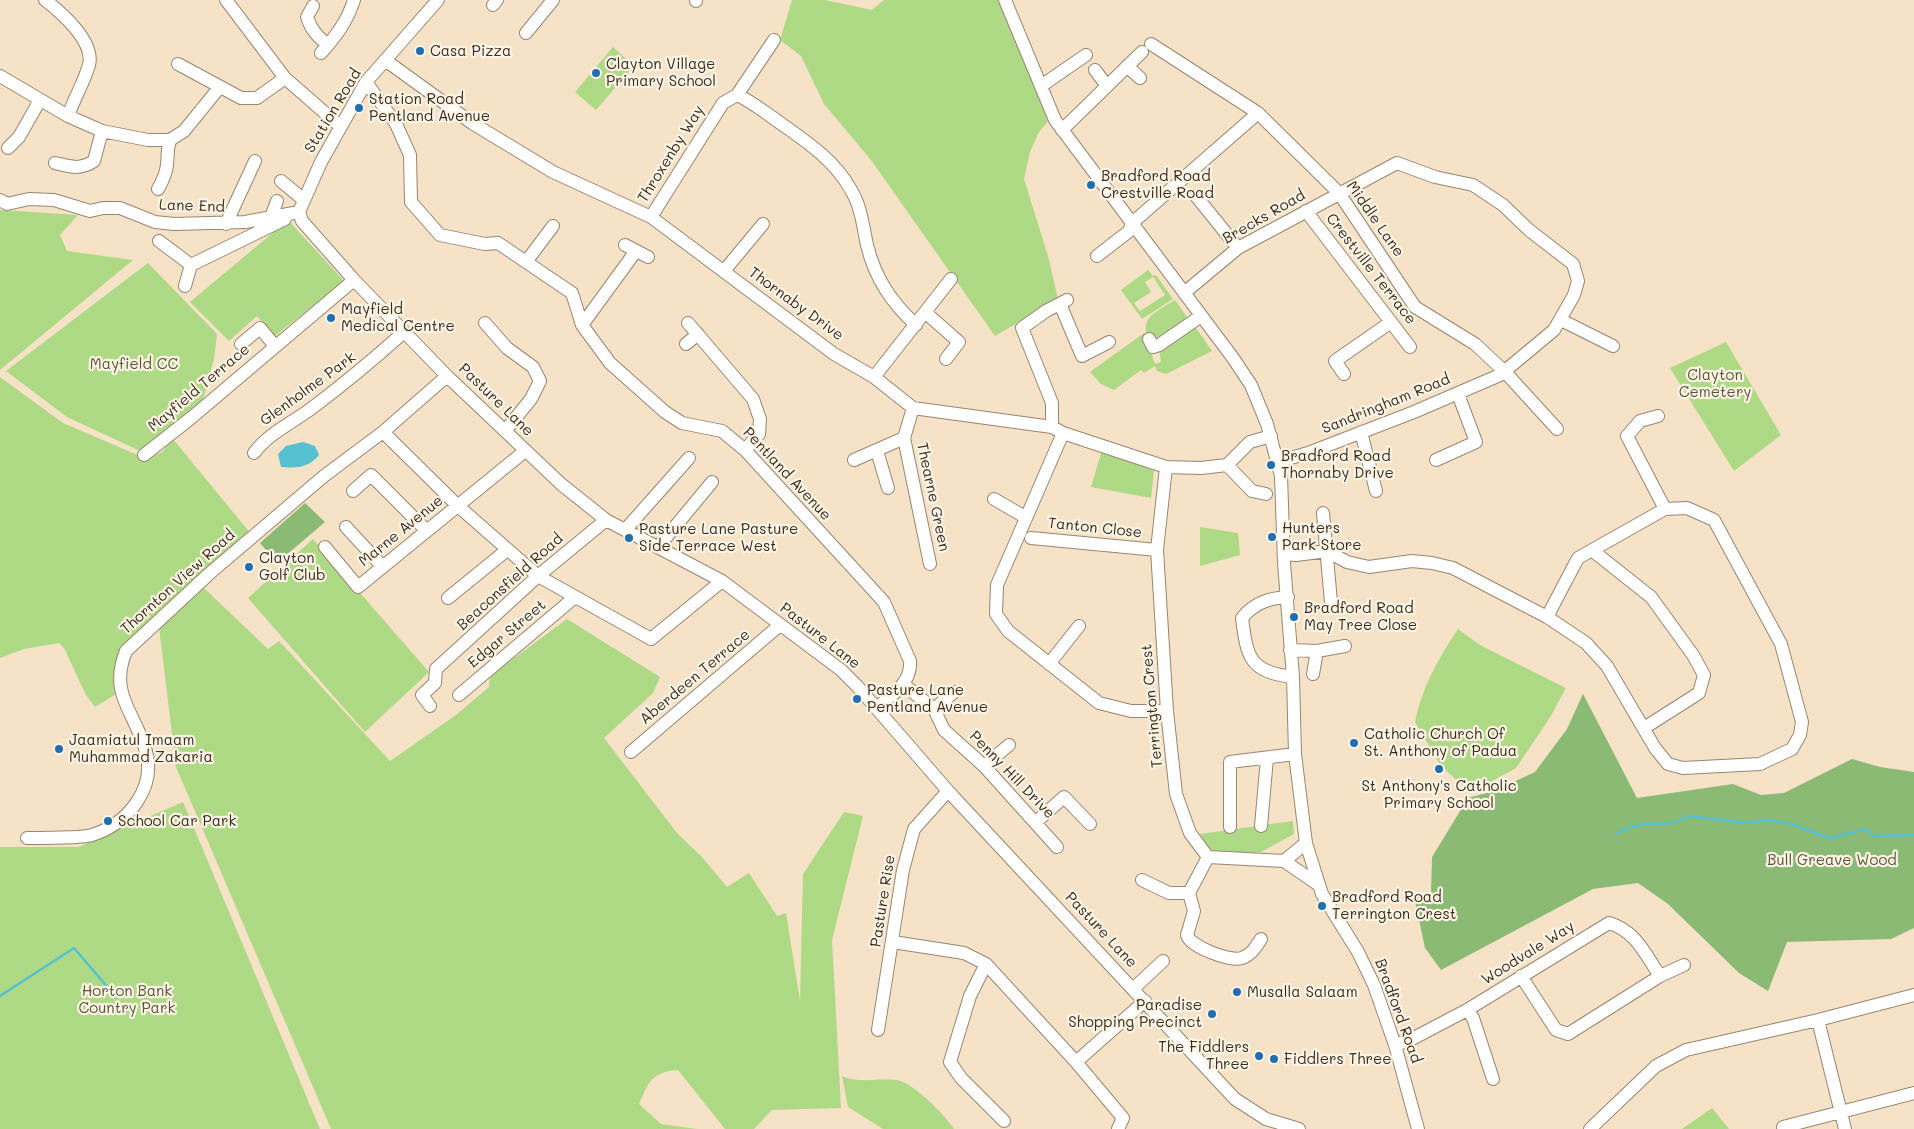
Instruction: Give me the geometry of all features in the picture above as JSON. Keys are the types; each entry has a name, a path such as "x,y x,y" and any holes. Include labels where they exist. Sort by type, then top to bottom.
{"street":[{"path":"45,0 80,33 88,51 90,64 68,116"},
{"path":"226,0 285,78 340,126"},
{"path":"306,13 325,49 348,20 354,0"},
{"name":"Station Road","path":"304,200 340,126 366,82 438,0"},
{"path":"526,33 554,0"},
{"name":"Bradford Road","path":"1005,0 1055,120 1251,385 1270,436 1281,476 1284,554 1293,677 1295,754 1306,843 1322,894 1358,952 1374,985 1395,1045 1418,1129"},
{"name":"Throxenby Way","path":"651,217 723,103 737,95 774,40"},
{"name":"Middle Lane","path":"1127,66 1147,48 1258,114 1339,193 1416,307 1475,344 1505,372 1556,429"},
{"path":"1041,86 1086,55"},
{"name":"Thornaby Drive","path":"385,60 472,122 553,172 651,217 834,354 874,377 913,408"},
{"path":"178,64 209,80 219,88 241,98 257,98 285,78"},
{"path":"1062,130 1127,66 1140,78"},
{"path":"1094,70 1107,86"},
{"path":"0,76 68,116 102,131 148,140 170,140 184,131 219,88"},
{"name":"Pentland Avenue","path":"366,82 396,124 410,156 411,202 440,235 485,244 498,244 572,293 582,325 610,363 665,412 682,423 722,431 745,450 884,602 910,661 911,670 903,684"},
{"path":"737,95 817,150 836,168 852,190 862,214 868,247 881,285 895,306 916,325"},
{"path":"8,148 20,137 40,100"},
{"path":"1097,256 1128,232 1132,224 1258,114"},
{"path":"55,162 76,168 94,161 102,131"},
{"path":"158,190 165,176 168,164 166,150 170,140"},
{"path":"226,224 255,162"},
{"name":"Brecks Road","path":"1184,293 1238,248 1397,163 1473,186 1503,205 1529,230 1573,264 1578,281 1574,295 1561,320"},
{"path":"185,286 191,265 299,212 304,200 282,181"},
{"path":"1196,196 1238,248"},
{"name":"Lane End","path":"0,200 7,204 29,199 54,200 90,211 103,208 120,208 147,220 174,224 226,224 299,212"},
{"path":"271,217 277,200"},
{"name":"Crestville Terrace","path":"1306,211 1410,347"},
{"name":"Pasture Lane","path":"299,212 302,222 404,332 447,376 561,484 606,520 722,581 841,670 948,791 1134,988 1235,1099 1263,1124 1299,1129"},
{"path":"724,271 763,224"},
{"path":"526,262 552,226"},
{"path":"159,241 191,265"},
{"path":"582,325 636,251"},
{"path":"874,377 951,279"},
{"name":"Mayfield Terrace","path":"144,455 354,280"},
{"path":"1109,342 1082,356 1064,302 1046,311 1022,328 1052,403 1058,430 997,585 996,614 1008,631 1099,703 1132,710 1167,711"},
{"path":"926,313 959,342 946,359"},
{"path":"1152,347 1201,316"},
{"path":"1561,320 1613,346"},
{"name":"Sandringham Road","path":"1277,462 1308,453 1458,394 1505,372 1554,330 1561,320"},
{"path":"688,322 753,400 760,419 759,434 745,450"},
{"path":"1344,374 1335,361 1391,322"},
{"path":"485,323 507,348 533,367 540,381 531,399 505,431"},
{"name":"Mayfield Terrace","path":"241,344 260,328 275,346"},
{"name":"Glenholme Park","path":"254,453 271,435 293,422 361,371 404,332"},
{"path":"686,344 698,334"},
{"name":"Thornton View Road","path":"27,838 90,836 110,828 128,815 140,799 148,772 146,749 118,682 120,667 126,651 210,572 324,476 383,432 447,376"},
{"path":"1436,460 1476,442 1458,394"},
{"path":"913,408 1058,430 1166,467 1201,468 1227,465 1250,442 1270,436"},
{"name":"Thearne Green","path":"913,408 904,438 930,564"},
{"path":"1658,416 1640,421 1627,436 1666,509"},
{"path":"383,432 458,506 538,576 651,639 722,581"},
{"path":"1361,432 1376,491"},
{"path":"854,460 904,438"},
{"name":"Marne Avenue","path":"324,547 358,587 525,451"},
{"path":"877,451 888,488"},
{"path":"626,529 689,458"},
{"path":"1227,465 1252,491 1266,494"},
{"name":"Terrington Crest","path":"1166,467 1157,550 1167,711 1176,794 1190,833 1208,857"},
{"path":"353,491 370,475 427,531"},
{"path":"658,546 712,482"},
{"path":"994,499 1025,517"},
{"path":"1284,554 1296,555 1327,550 1347,562 1369,567 1412,561 1453,568 1547,617 1586,643 1607,666 1655,748 1668,764 1683,768 1715,768 1760,764 1778,758 1792,750 1800,735 1802,722 1781,644 1714,520 1687,508 1666,509 1578,558 1547,617"},
{"path":"1323,513 1331,602"},
{"name":"Beaconsfield Road","path":"430,706 422,695 435,683 436,669 538,576 606,520"},
{"path":"346,527 382,566"},
{"name":"Tanton Close","path":"1031,538 1157,550"},
{"path":"448,598 507,550"},
{"path":"1593,551 1651,597 1693,655 1704,675 1699,693 1644,728"},
{"name":"Edgar Street","path":"459,695 575,597"},
{"path":"1288,597 1270,598 1253,607 1242,618 1247,653 1258,668 1293,677"},
{"name":"Aberdeen Terrace","path":"631,752 780,625"},
{"path":"1050,664 1079,626"},
{"path":"1290,650 1317,651 1345,646"},
{"path":"1313,674 1317,651"},
{"path":"876,708 903,684"},
{"name":"Penny Hill Drive","path":"903,684 934,709 944,730 984,766 1057,847"},
{"path":"934,709 954,692"},
{"path":"984,766 1009,745"},
{"path":"1230,827 1230,762 1295,754"},
{"path":"1261,826 1267,758"},
{"name":"Pasture Rise","path":"878,1030 903,870 914,829 948,791"},
{"path":"1036,822 1064,798 1090,824"},
{"path":"1284,861 1306,843"},
{"path":"1261,939 1254,950 1247,956 1234,960 1210,952 1192,943 1187,935 1194,911 1188,893 1208,857 1284,861 1319,886"},
{"path":"1142,880 1169,893 1188,893"},
{"name":"Woodvale Way","path":"1395,1045 1410,1040 1467,1010 1609,922 1624,927 1634,937 1660,976"},
{"path":"893,942 964,953 986,964 1076,1062 1123,1118 1118,1129"},
{"path":"1134,988 1163,961"},
{"path":"986,964 970,996 950,1062 961,1078 1004,1121"},
{"path":"1521,976 1556,1030 1568,1034 1660,976 1684,965"},
{"path":"1590,1129 1656,1066 1686,1050 1818,1020 1914,995"},
{"path":"1076,1062 1145,1001"},
{"path":"1467,1010 1472,1018 1493,1079"},
{"path":"1818,1020 1845,1129"},
{"path":"1783,1128 1914,1093"}],"green space":[{"path":"792,0 825,0 872,10 884,0 998,0 1049,120 1039,132 1030,152 1024,179 1048,256 1058,299 995,336 871,160 824,104 801,56 780,40"},
{"path":"613,47 634,66 596,110 575,92"},
{"path":"0,210 78,215 60,235 67,251 133,260 0,370"},
{"path":"288,220 344,281 275,336 257,316 229,341 190,302"},
{"name":"Mayfield CC","path":"148,263 217,334 214,359 203,400 140,451 67,417 6,371"},
{"path":"1148,270 1153,276 1156,275 1173,299 1142,319 1121,290","holes":["1153,277 1165,295 1140,311 1134,303 1151,292 1145,282"]},
{"path":"1175,300 1189,320 1157,341 1147,336 1146,329 1149,318"},
{"path":"1194,325 1212,351 1166,374 1157,371 1155,366 1144,373 1141,370 1114,390 1101,384 1090,372 1144,333 1155,364 1161,362 1159,350"},
{"name":"Clayton Cemetery","path":"1726,342 1781,435 1734,471 1670,368"},
{"path":"0,377 63,423 147,459 162,452 173,439 251,534 132,641 118,693 95,707 86,695 64,648 59,643 24,649 0,658"},
{"path":"1102,450 1154,471 1151,498 1091,487"},
{"path":"305,503 325,522 277,563 260,543"},
{"path":"1200,527 1238,533 1240,555 1200,566"},
{"path":"313,539 429,672 365,732 248,598"},
{"name":"Clayton Golf Club","path":"204,588 268,649 279,641 390,761 456,715 489,687 490,676 567,619 660,677 653,693 604,738 677,833 702,857 727,887 749,873 777,916 786,913 800,1001 803,874 844,812 863,816 832,940 841,1108 772,1110 754,1129 725,1129 678,1070 662,1073 652,1079 639,1104 661,1124 697,1129 331,1129 176,767 159,627"},
{"path":"1458,629 1480,645 1566,688 1549,719 1516,768 1471,793 1441,766 1415,722 1422,697 1432,674"},
{"name":"Bull Greave Wood","path":"1583,694 1637,798 1733,784 1761,795 1784,793 1852,759 1880,767 1914,772 1914,928 1891,939 1787,942 1768,991 1739,973 1668,904 1638,883 1593,889 1441,970 1425,948 1414,896 1431,894 1432,857 1468,798 1494,791 1535,772 1567,729"},
{"name":"Horton Bank Country Park","path":"183,802 320,1129 0,1129 0,847 78,847"},
{"path":"1293,821 1294,834 1261,852 1225,855 1210,849 1200,834"},
{"path":"842,1076 855,1080 896,1080 903,1082 928,1100 954,1129 883,1129 848,1107"},
{"path":"1712,1108 1729,1129 1682,1129"}],"water":[{"path":"303,442 315,446 319,455 306,465 281,467 278,454 286,446"}],"waterway":[{"path":"1616,833 1643,824 1676,822 1688,816 1747,823 1764,820 1788,823 1830,838 1866,829 1872,836 1914,835"},
{"path":"0,996 74,948 116,997"}],"place":[{"name":"Casa Pizza","path":"420,51"},
{"name":"Clayton Village Primary School","path":"596,73"},
{"name":"Station Road Pentland Avenue","path":"359,108"},
{"name":"Bradford Road Crestville Road","path":"1091,185"},
{"name":"Mayfield Medical Centre","path":"331,318"},
{"name":"Bradford Road Thornaby Drive","path":"1271,465"},
{"name":"Hunters Park Store","path":"1272,537"},
{"name":"Pasture Lane Pasture Side Terrace West","path":"629,538"},
{"name":"Clayton Golf Club","path":"249,567"},
{"name":"Bradford Road May Tree Close","path":"1294,617"},
{"name":"Pasture Lane Pentland Avenue","path":"857,699"},
{"name":"Catholic Church Of St. Anthony of Padua","path":"1354,743"},
{"name":"Jaamiatul Imaam Muhammad Zakaria","path":"59,749"},
{"name":"St Anthony's Catholic Primary School","path":"1439,769"},
{"name":"School Car Park","path":"108,821"},
{"name":"Bradford Road Terrington Crest","path":"1322,906"},
{"name":"Musalla Salaam","path":"1237,992"},
{"name":"Paradise Shopping Precinct","path":"1212,1014"},
{"name":"The Fiddlers Three","path":"1259,1056"},
{"name":"Fiddlers Three","path":"1274,1059"}]}
